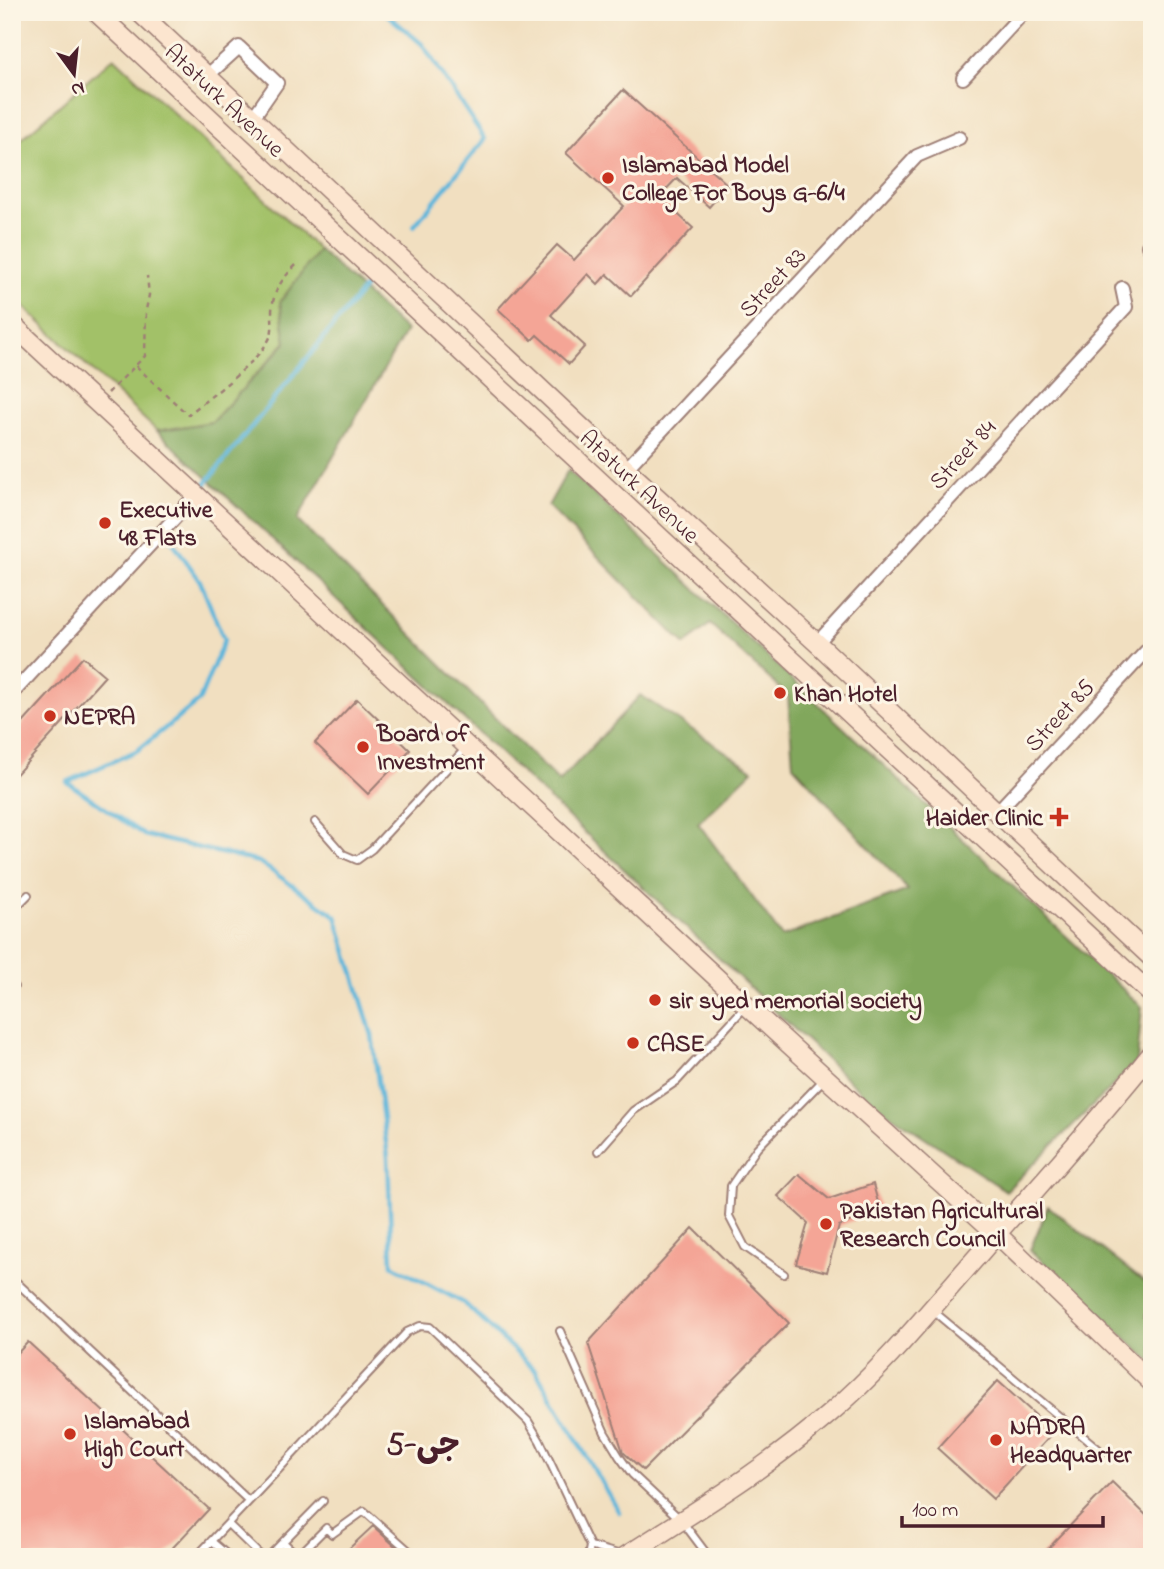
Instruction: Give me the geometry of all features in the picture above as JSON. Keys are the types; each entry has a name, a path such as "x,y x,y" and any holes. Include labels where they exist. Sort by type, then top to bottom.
{"street":[{"name":"Ataturk Avenue","path":"96,12 1152,995"},
{"name":"Ataturk Avenue","path":"139,12 1152,958"},
{"path":"963,78 1024,12"},
{"path":"207,76 239,47 277,83 252,120"},
{"name":"Street 83","path":"626,469 918,156 959,138"},
{"name":"Street 84","path":"817,643 1126,307 1122,288"},
{"path":"12,324 746,1005 997,1234 1152,1383"},
{"path":"564,449 582,428"},
{"path":"12,694 196,495"},
{"name":"Street 85","path":"997,812 1152,645"},
{"path":"624,1556 682,1521 778,1455 830,1413 886,1359 931,1309 1146,1066 1152,1053"}],"lane":[{"path":"315,821 343,854 357,860 372,849 468,746"},
{"path":"12,911 28,895"},
{"path":"598,1151 632,1111 677,1081 746,1005"},
{"path":"784,1274 745,1247 729,1216 731,1186 757,1148 826,1077"},
{"path":"12,1278 249,1501"},
{"path":"931,1309 1102,1452"},
{"path":"196,1557 407,1332 420,1326 430,1327 528,1422 540,1441 590,1546 588,1557"},
{"path":"559,1331 605,1433 619,1456 632,1474 682,1521 709,1557"},
{"path":"268,1557 323,1501"},
{"path":"283,1542 298,1556 326,1528 332,1534 364,1511 416,1557"},
{"path":"228,1524 262,1557"},
{"path":"211,1541 230,1557"},
{"path":"590,1546 624,1556"}],"path":[{"path":"136,366 188,415 255,358 264,346 271,334 272,307 276,291 282,279 296,265"},
{"path":"97,403 144,359 149,295 147,276"}],"green space":[{"path":"114,57 319,250 280,302 286,342 212,422 157,431 12,296 12,140 17,143"},
{"path":"319,250 406,331 297,520 559,782 640,695 753,770 698,823 782,937 908,890 793,765 788,696 710,624 685,645 548,506 568,470 1142,1007 1137,1062 1006,1191 873,1103 157,431 212,422 286,343 280,302"},
{"path":"1048,1206 1144,1282 1152,1269 1152,1362 1030,1250"}],"building":[{"name":"Islamabad Model College For Boys G-6/4","path":"623,90 728,185 709,207 677,178 659,197 693,228 631,296 607,274 598,284 588,274 551,315 585,346 569,364 537,335 532,340 498,309 557,245 574,260 624,206 566,153"},
{"path":"83,657 105,676 12,779 12,735"},
{"name":"Board of Investment","path":"357,699 410,750 368,794 315,743"},
{"name":"Pakistan Agricultural Research Council","path":"799,1174 829,1199 873,1184 880,1210 839,1226 827,1272 796,1264 808,1223 778,1196"},
{"path":"693,1228 789,1323 643,1470 623,1452 588,1343"},
{"name":"Islamabad High Court","path":"28,1342 209,1509 164,1557 12,1557 12,1359"},
{"name":"NADRA Headquarter","path":"998,1381 1054,1432 993,1499 937,1448"},
{"path":"1112,1482 1152,1521 1152,1557 1040,1557"},
{"path":"373,1526 407,1557 340,1557"}],"waterway":[{"path":"384,12 422,44 485,139 414,226"},
{"path":"198,493 373,277"},
{"path":"168,529 166,532 200,581 224,640 199,701 138,750 67,782 144,835 259,862 336,916 372,1035 388,1158 392,1265 464,1303 536,1371 619,1512"}],"place":[{"name":"Islamabad Model College For Boys G-6/4","path":"608,178"},
{"name":"Executive 48 Flats","path":"105,523"},
{"name":"Khan Hotel","path":"780,693"},
{"name":"NEPRA","path":"50,716"},
{"name":"Board of Investment","path":"363,747"},
{"name":"Haider Clinic","path":"1059,817"},
{"name":"sir syed memorial society","path":"655,1000"},
{"name":"CASE","path":"633,1043"},
{"name":"Pakistan Agricultural Research Council","path":"826,1224"},
{"name":"Islamabad High Court","path":"70,1434"},
{"name":"NADRA Headquarter","path":"996,1440"}],"district":[{"name":"جی-5","path":"423,1443"}]}
